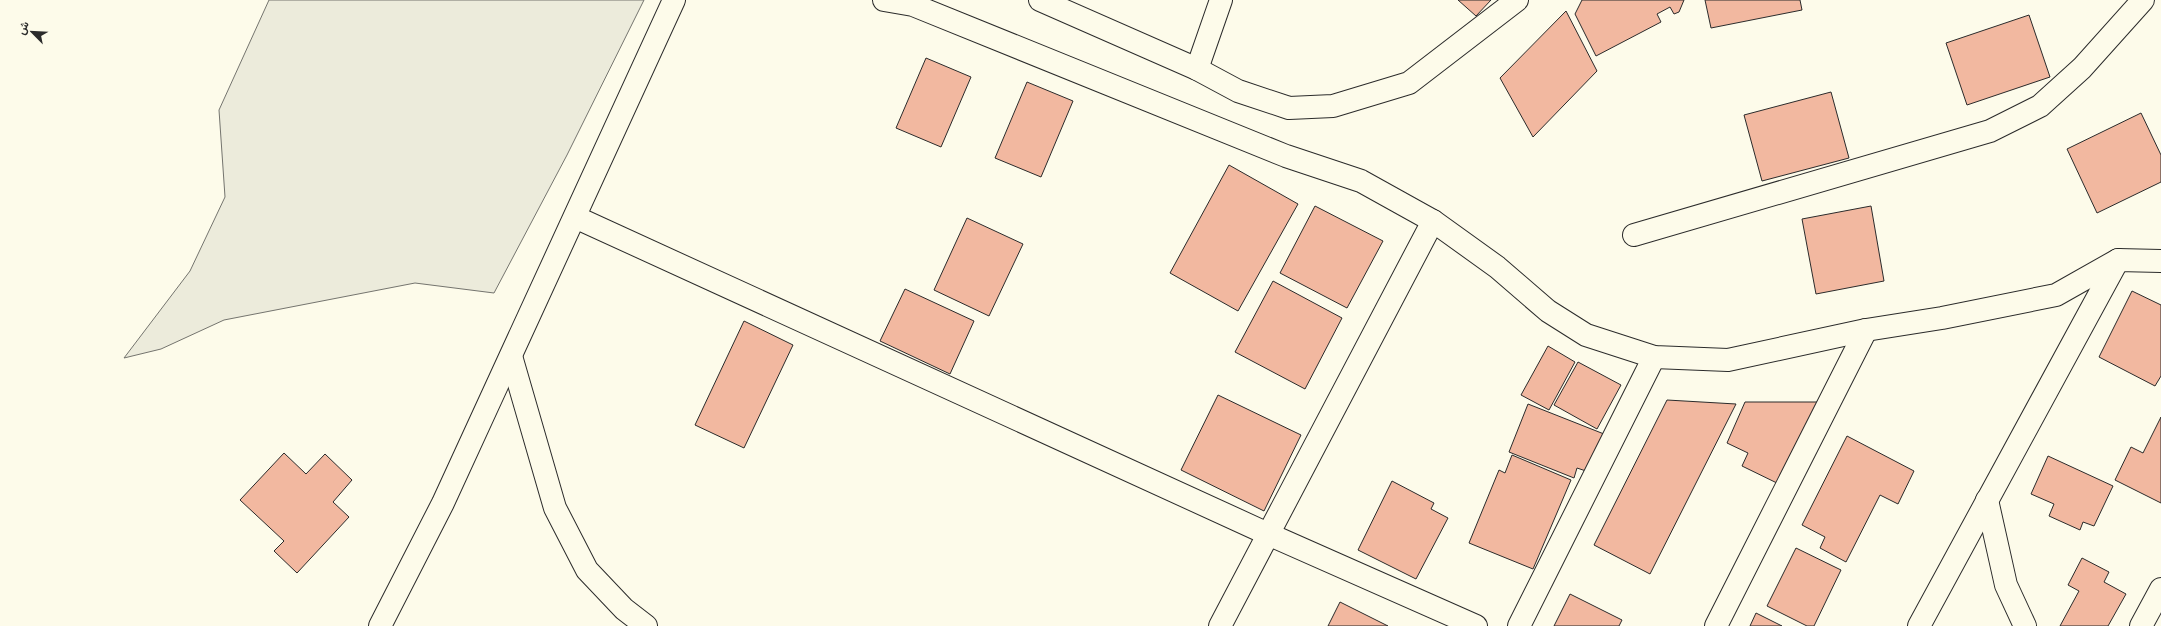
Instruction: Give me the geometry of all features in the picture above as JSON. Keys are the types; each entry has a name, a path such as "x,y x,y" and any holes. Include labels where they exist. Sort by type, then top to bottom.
{"street":[{"path":"380,626 443,503 674,0"},
{"path":"884,0 912,5 1286,156 1361,181 1433,222 1497,267 1548,311 1586,335 1654,357 1728,360 1866,330 1942,318 2056,295 2118,260 2161,261"},
{"path":"1040,0 1197,69 1238,91 1289,108 1333,106 1409,83 1517,0"},
{"path":"1197,69 1221,0"},
{"path":"1634,236 1990,131 2040,106 2082,68 2143,0"},
{"path":"575,217 1268,534 1476,626"},
{"path":"1220,626 1433,222"},
{"path":"1919,626 2118,260"},
{"path":"1716,626 1866,330"},
{"path":"511,356 556,508 587,570 624,609 646,626"},
{"path":"1519,626 1654,357"},
{"path":"1987,500 2006,585 2025,626"},
{"path":"2141,626 2161,589"}],"shaded area":[{"path":"269,0 644,0 567,155 494,293 415,283 224,320 161,349 124,358 190,271 225,197 219,110"}],"building":[{"path":"1458,0 1491,0 1476,16"},
{"path":"1582,0 1684,0 1679,12 1674,14 1670,7 1657,14 1661,22 1596,56 1575,14"},
{"path":"1705,0 1800,0 1802,10 1711,28"},
{"path":"1566,11 1597,71 1533,137 1500,78"},
{"path":"2029,15 2050,77 1967,105 1946,43"},
{"path":"926,58 971,77 941,147 896,128"},
{"path":"1027,82 1073,101 1041,177 995,158"},
{"path":"1831,92 1849,158 1762,181 1744,115"},
{"path":"2141,113 2161,155 2161,182 2097,213 2067,149"},
{"path":"1229,165 1298,204 1238,311 1170,273"},
{"path":"1315,206 1383,241 1347,308 1280,273"},
{"path":"1871,206 1884,281 1816,294 1802,219"},
{"path":"967,218 1023,244 989,316 934,290"},
{"path":"1273,281 1342,318 1305,389 1235,352"},
{"path":"905,289 974,321 950,374 880,341"},
{"path":"2132,291 2161,305 2161,376 2155,386 2099,357"},
{"path":"744,321 793,345 744,448 695,425"},
{"path":"1548,346 1575,362 1549,410 1521,395"},
{"path":"1578,362 1621,385 1597,429 1554,405"},
{"path":"1218,395 1301,435 1264,511 1181,470"},
{"path":"1667,400 1736,404 1650,574 1594,545"},
{"path":"1745,402 1819,402 1781,485 1742,466 1748,453 1727,443"},
{"path":"1528,404 1604,434 1589,472 1577,468 1574,478 1509,452"},
{"path":"2161,417 2161,503 2115,480 2131,447 2143,453"},
{"path":"1847,436 1914,471 1898,504 1880,495 1846,562 1820,548 1825,537 1802,525"},
{"path":"284,453 306,474 325,454 352,480 333,502 349,517 297,573 274,551 284,541 240,500"},
{"path":"1512,455 1571,480 1533,569 1469,543 1499,470 1505,473"},
{"path":"2048,456 2113,486 2094,526 2083,522 2080,530 2049,516 2054,504 2031,494"},
{"path":"1392,481 1434,503 1431,509 1448,518 1416,579 1358,550"},
{"path":"1796,548 1841,570 1814,626 1807,626 1767,606"},
{"path":"2082,558 2109,572 2104,582 2126,594 2108,626 2060,626 2079,591 2068,585"},
{"path":"1570,594 1622,620 1619,626 1554,626"},
{"path":"1340,602 1388,626 1328,626"},
{"path":"1756,613 1782,626 1750,626"}]}
